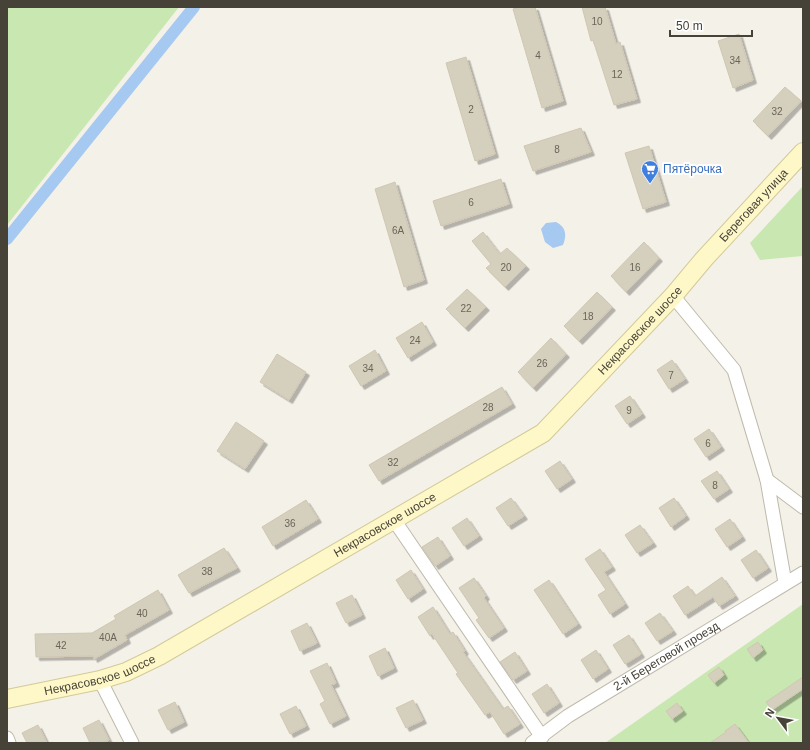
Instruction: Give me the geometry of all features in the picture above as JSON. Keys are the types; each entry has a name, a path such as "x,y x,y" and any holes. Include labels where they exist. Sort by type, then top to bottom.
{"main road":[{"name":"Береговая улица","path":"704,259 803,152"},
{"name":"Некрасовское шоссе","path":"7,699 100,680 126,672 159,656 543,433 673,296 704,259"}],"street":[{"path":"673,296 734,370 767,480 785,583"},
{"path":"767,480 803,507"},
{"path":"394,520 537,740"},
{"name":"2-й Береговой проезд","path":"537,740 568,716 803,573"},
{"path":"100,680 132,743"},
{"path":"7,738 9,743"}],"green space":[{"path":"7,7 179,7 7,225"},
{"path":"803,186 803,256 760,260 750,243"},
{"path":"803,604 803,743 605,743"}],"water":[{"path":"556,222 564,229 565,238 563,245 553,248 545,242 541,229 546,223"}],"building":[{"path":"520,7 535,7 563,101 542,108 513,9"},
{"path":"582,7 605,7 616,44 620,42 637,99 614,105 593,40 591,41"},
{"path":"739,34 753,80 733,88 718,41"},
{"path":"466,57 495,154 475,161 446,63"},
{"path":"785,87 801,101 768,136 753,121"},
{"path":"581,128 591,152 533,171 524,146"},
{"path":"649,146 666,202 643,209 625,153"},
{"path":"501,179 509,204 441,226 433,201"},
{"path":"395,182 424,280 404,287 375,189"},
{"path":"483,232 500,254 507,248 526,266 505,287 486,268 491,264 472,241"},
{"path":"644,242 659,258 626,292 611,276"},
{"path":"467,289 486,307 465,328 446,309"},
{"path":"597,292 612,307 579,341 564,326"},
{"path":"422,322 433,342 408,358 396,338"},
{"path":"551,338 566,354 533,388 518,372"},
{"path":"375,350 386,371 361,386 349,366"},
{"path":"277,354 306,372 289,400 260,382"},
{"path":"672,360 685,379 669,389 657,370"},
{"path":"502,387 512,404 379,481 369,465"},
{"path":"630,396 642,414 627,424 615,406"},
{"path":"236,422 264,441 245,469 217,451"},
{"path":"709,429 721,447 706,457 694,439"},
{"path":"560,461 572,479 557,489 545,471"},
{"path":"717,471 729,489 714,499 701,481"},
{"path":"511,498 524,516 508,526 496,508"},
{"path":"674,498 686,516 671,527 659,508"},
{"path":"306,500 318,519 273,546 262,527"},
{"path":"467,518 479,536 464,546 452,528"},
{"path":"730,519 742,537 727,547 715,529"},
{"path":"640,525 653,543 637,553 625,535"},
{"path":"438,537 450,556 435,566 422,547"},
{"path":"224,548 237,568 189,593 178,575"},
{"path":"600,549 612,567 604,572 625,604 610,614 598,595 606,590 585,559"},
{"path":"756,550 768,568 753,578 741,560"},
{"path":"411,570 423,589 408,599 396,580"},
{"path":"722,577 735,596 719,606 713,597 685,615 673,596 688,586 695,596"},
{"path":"474,578 486,596 484,598 504,628 489,638 476,620 479,618 459,588"},
{"path":"549,580 578,624 563,634 534,590"},
{"path":"158,590 169,610 125,635 127,640 94,659 93,656 36,657 35,634 92,633 116,619 114,616"},
{"path":"352,595 362,615 346,623 336,603"},
{"path":"433,607 450,634 453,632 465,651 463,652 503,709 508,706 520,724 504,734 490,712 485,715 456,674 458,673 432,634 430,636 418,617"},
{"path":"660,613 673,631 657,641 645,623"},
{"path":"307,623 317,643 300,651 291,631"},
{"path":"629,635 641,654 625,664 613,645"},
{"path":"758,642 763,650 753,658 747,649"},
{"path":"385,648 394,668 378,676 369,656"},
{"path":"596,650 608,669 593,679 581,660"},
{"path":"515,652 527,671 513,680 500,662"},
{"path":"327,663 336,683 331,685 346,716 330,724 320,704 325,701 310,671"},
{"path":"719,667 724,675 714,683 708,675"},
{"path":"803,677 803,689 772,710 766,702"},
{"path":"547,684 559,703 544,713 532,694"},
{"path":"413,700 423,720 406,728 396,708"},
{"path":"175,702 184,722 168,730 158,710"},
{"path":"677,703 683,711 672,719 666,711"},
{"path":"296,706 306,726 290,734 280,714"},
{"path":"99,720 109,740 103,743 90,743 83,728"},
{"path":"735,724 749,743 710,743 726,732 725,731"},
{"path":"38,725 47,743 27,743 22,733"}],"waterway":[{"path":"7,239 194,7"}],"place":[{"name":"Пятёрочка","path":"650,184"}]}
